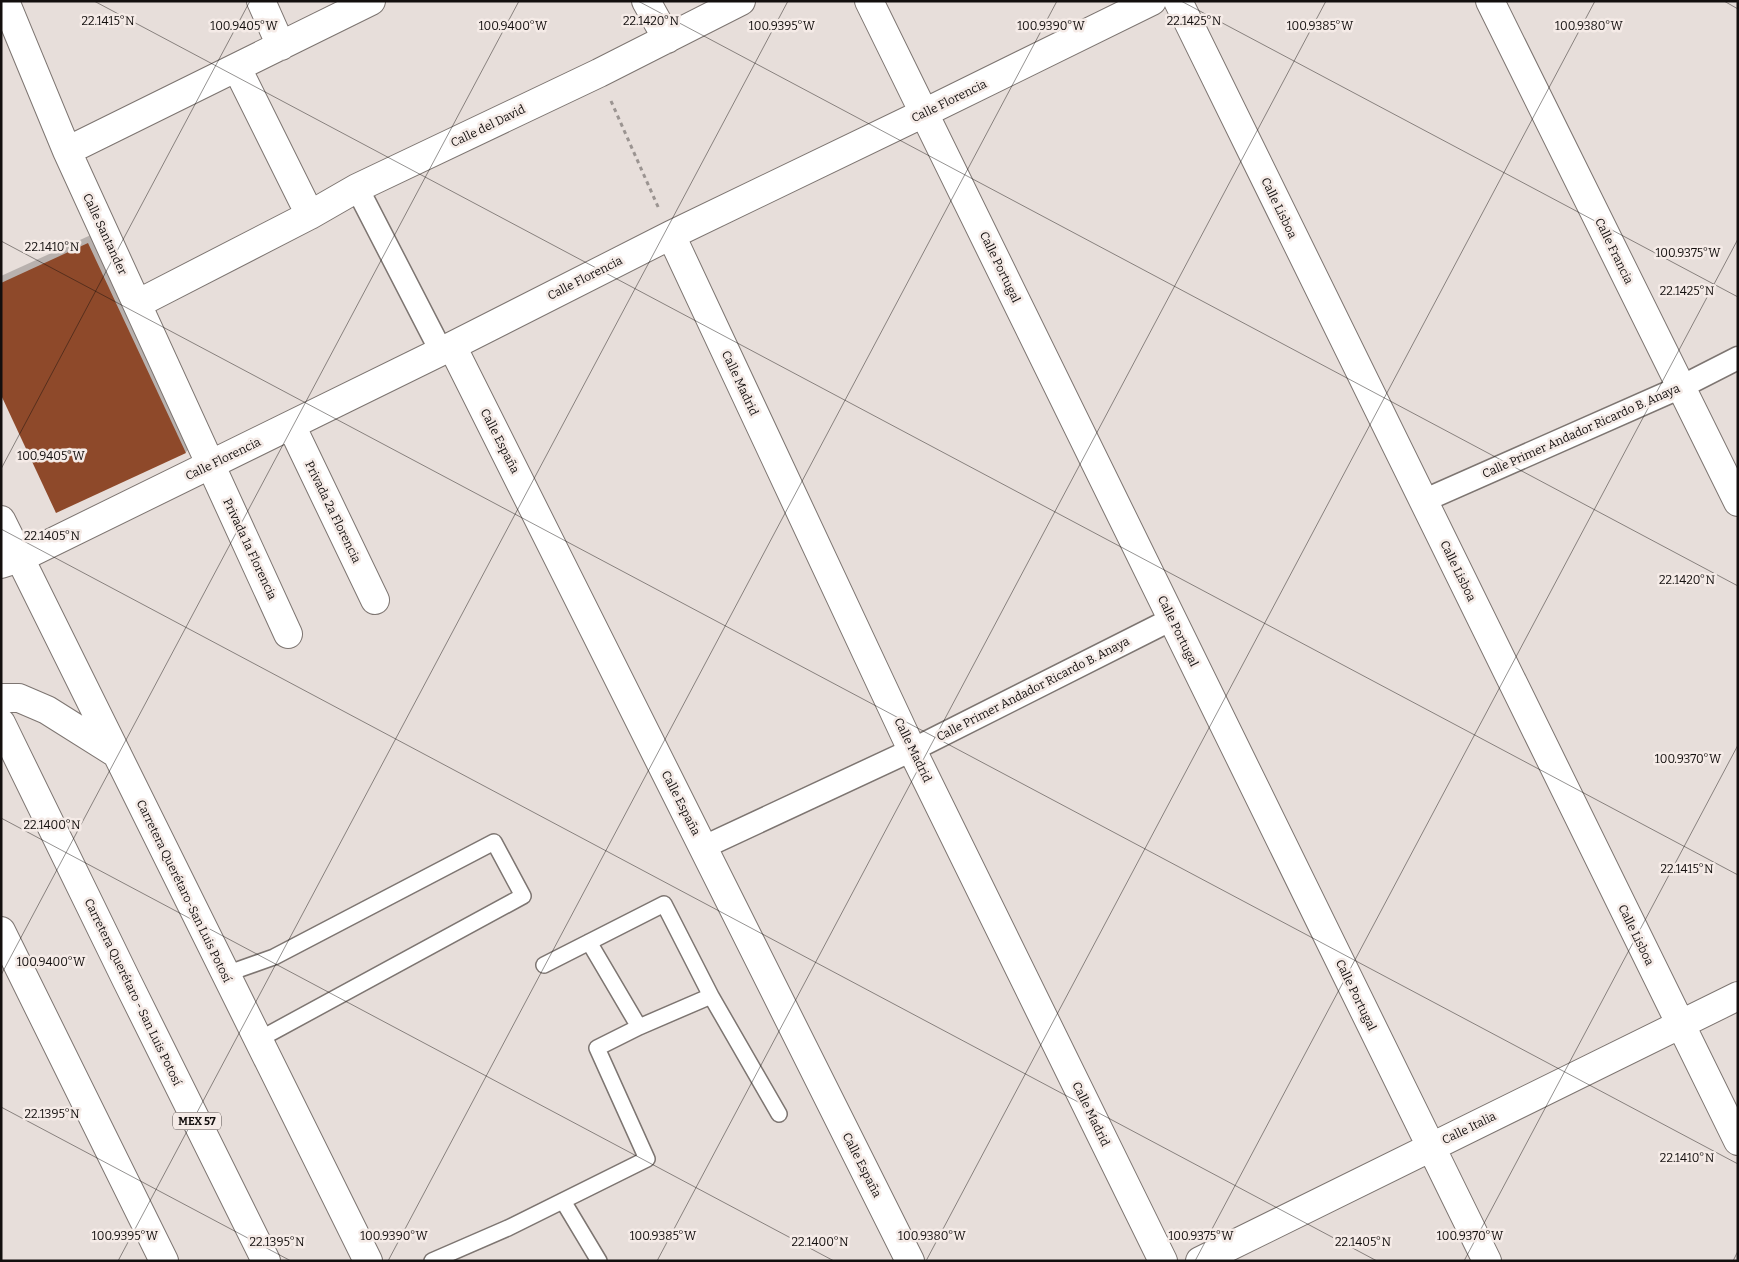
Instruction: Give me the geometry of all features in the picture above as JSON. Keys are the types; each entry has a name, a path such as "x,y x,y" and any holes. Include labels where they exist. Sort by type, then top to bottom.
{"main road":[{"name":"Calle Santander","path":"5,1 66,151 211,465"},
{"path":"261,1 281,46"},
{"path":"66,151 371,1"},
{"path":"646,1 667,39"},
{"name":"Calle del David","path":"137,304 310,215 357,188 599,73 741,1"},
{"name":"Calle Portugal","path":"869,1 1487,1261"},
{"name":"Calle Florencia","path":"11,561 211,465 671,235 1152,1"},
{"name":"Calle Lisboa","path":"1178,1 1738,1141"},
{"name":"Calle Francia","path":"1490,1 1738,502"},
{"path":"237,68 310,215"},
{"name":"Calle Madrid","path":"671,235 912,750 1163,1261"},
{"name":"Calle España","path":"446,348 704,847 910,1261"},
{"name":"Privada 2a Florencia","path":"291,425 375,600"},
{"name":"Privada 1a Florencia","path":"211,465 288,634"},
{"name":"Carretera Querétaro-San Luis Potosí","path":"1,520 11,561 117,754 368,1261"},
{"path":"1,698 19,698 47,710 117,754"},
{"name":"Carretera Querétaro - San Luis Potosí","path":"1,723 266,1261"},
{"path":"1,931 164,1261"},
{"name":"Calle Italia","path":"1200,1261 1738,996"}],"street":[{"path":"357,188 446,348"},
{"name":"Calle Primer Andador Ricardo B. Anaya","path":"1423,501 1681,388 1738,358"},
{"name":"Calle Primer Andador Ricardo B. Anaya","path":"704,847 912,750 1172,619"}],"lane":[{"path":"226,974 274,957 494,842 523,896 258,1040"},
{"path":"544,965 664,904 711,996 779,1114"},
{"path":"589,942 639,1027"},
{"path":"432,1261 508,1228 648,1159 597,1048 639,1027 711,996"},
{"path":"563,1201 599,1261"}],"path":[{"path":"599,73 671,235"}],"building":[{"path":"88,243 186,453 56,513 1,395 1,283"}]}
